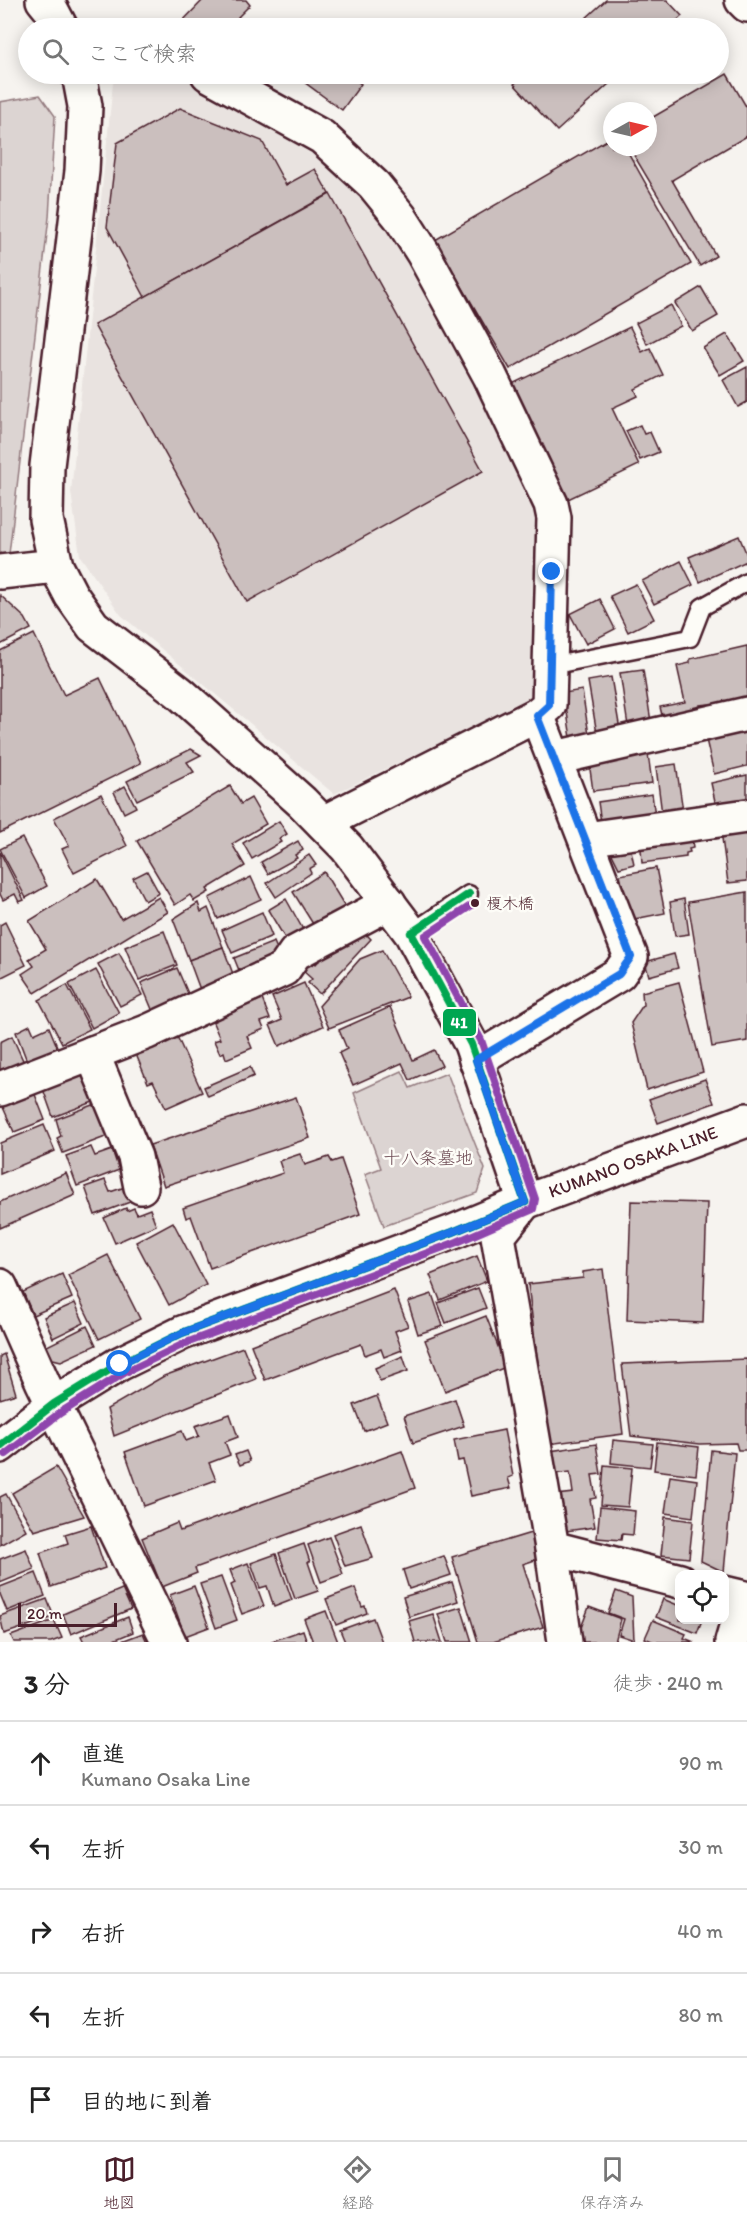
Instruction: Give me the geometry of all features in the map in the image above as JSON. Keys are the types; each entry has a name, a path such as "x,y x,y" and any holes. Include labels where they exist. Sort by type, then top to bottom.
{"street":[{"path":"43,0 55,18"},
{"path":"742,0 747,5"},
{"path":"81,84 85,106 82,171 47,465 46,519 56,566 71,595 93,626 180,693 257,760 347,848 411,933 471,1044 525,1202 498,1236 552,1548 562,1641"},
{"path":"226,84 322,137 374,185 400,217 423,253 490,376 550,504 554,518 549,705 537,716 323,823"},
{"path":"0,572 56,566"},
{"path":"555,758 747,714"},
{"path":"476,1060 619,974 631,957 537,716"},
{"path":"586,839 747,816"},
{"path":"0,1089 147,1032 284,969 295,953 389,903"},
{"path":"92,1053 135,1157 141,1187"},
{"name":"KUMANO OSAKA LINE","path":"0,1446 54,1404 120,1364 182,1333 747,1120"},
{"path":"0,1286 54,1404 169,1642"},
{"path":"552,1548 675,1580"},
{"path":"729,1594 745,1598 732,1642"}],"lane":[{"path":"550,666 690,638 702,607 747,582"},
{"path":"411,933 469,894"}],"shaded area":[{"path":"113,84 199,84 313,155 387,222 544,513 538,695 334,794 121,615 80,556 71,492"}],"green space":[{"path":"40,95 55,116 49,217 9,554 0,560 0,102"},
{"name":"十八条墓地","path":"402,1071 410,1088 447,1073 485,1169 477,1193 384,1226 365,1174 381,1168 354,1093"}],"building":[{"path":"203,0 246,0 250,5 239,18 186,18"},
{"path":"606,0 667,0 682,16 680,18 586,18"},
{"path":"729,77 747,108 747,136 672,180 716,256 700,266 634,156 657,156 657,115 710,84 729,84"},
{"path":"307,84 361,84 342,110"},
{"path":"514,84 609,84 557,131"},
{"path":"180,108 262,141 286,185 315,169 329,194 145,297 107,227 117,143"},
{"path":"603,142 603,156 630,156 691,264 510,369 435,240"},
{"path":"330,194 483,471 247,602 94,325"},
{"path":"701,287 718,316 692,331 675,303"},
{"path":"671,305 681,326 647,344 636,323"},
{"path":"630,327 642,352 650,348 663,375 635,389 638,396 612,408 639,465 564,501 512,384"},
{"path":"727,334 744,361 720,375 703,348"},
{"path":"747,367 747,402 738,407 723,380"},
{"path":"640,425 644,434 650,432 659,452 640,460 626,431"},
{"path":"739,536 747,555 747,561 700,582 689,557"},
{"path":"681,561 693,585 654,604 642,581"},
{"path":"636,584 654,619 628,632 610,596"},
{"path":"0,595 25,618 31,629 0,645"},
{"path":"600,599 615,629 586,644 570,614"},
{"path":"34,634 64,695 100,678 141,763 0,833 0,651"},
{"path":"747,646 747,707 713,715 710,704 700,705 703,719 665,727 660,707 685,702 677,666 690,663 690,659"},
{"path":"643,670 651,722 628,726 620,673"},
{"path":"611,677 620,730 597,734 588,681"},
{"path":"582,690 589,735 571,738 564,693"},
{"path":"747,725 747,766 714,774 705,735"},
{"path":"191,749 201,755 187,762 194,772 137,800 127,781"},
{"path":"648,754 652,783 593,791 589,762"},
{"path":"676,764 683,811 662,814 656,767"},
{"path":"747,775 747,808 718,815 711,783"},
{"path":"125,786 136,807 124,813 114,792"},
{"path":"230,786 241,804 251,798 266,824 232,844 245,866 207,889 209,892 194,901 190,895 175,905 137,841"},
{"path":"101,794 127,846 74,873 62,849 69,846 54,818"},
{"path":"652,794 655,816 601,823 598,802"},
{"path":"279,821 287,834 279,839 281,842 252,859 243,843"},
{"path":"747,821 747,881 728,883 722,838 708,840 707,826"},
{"path":"691,830 693,848 689,849 690,852 686,853 686,857 642,863 641,849 647,848 645,836"},
{"path":"22,838 47,886 26,898 0,849"},
{"path":"298,841 303,850 295,855 297,858 268,874 261,862"},
{"path":"630,846 634,864 619,868 610,850"},
{"path":"0,852 24,900 19,902 15,894 3,900 0,894"},
{"path":"309,855 316,865 309,869 311,873 276,897 267,883"},
{"path":"656,868 665,913 629,920 620,875"},
{"path":"147,871 159,893 145,901 133,878"},
{"path":"324,872 349,913 318,932 293,892"},
{"path":"251,877 261,899 218,919 209,898"},
{"path":"97,879 121,919 159,897 168,912 35,993 22,974 34,966 29,959 46,949 29,921"},
{"path":"747,892 747,1041 712,1047 688,902"},
{"path":"286,899 306,935 289,945 268,910"},
{"path":"684,899 689,934 675,936 670,902"},
{"path":"198,903 201,912 208,908 223,947 189,960 173,919"},
{"path":"262,912 272,936 232,953 222,930"},
{"path":"5,922 26,965 0,978 0,925"},
{"path":"164,931 177,965 139,980 125,947"},
{"path":"363,931 371,939 320,994 308,983 312,979 302,970 312,960 316,964 339,939"},
{"path":"274,942 283,963 243,980 234,958"},
{"path":"223,947 236,982 202,995 189,960"},
{"path":"382,950 408,997 329,1028 319,1006 360,959"},
{"path":"119,953 142,995 120,1006 98,964"},
{"path":"674,954 678,968 649,976 645,962"},
{"path":"177,968 190,998 154,1014 141,983"},
{"path":"96,970 119,1013 92,1028 69,984"},
{"path":"679,982 703,1072 647,1090 631,1023 643,1005 642,992"},
{"path":"304,983 323,1026 279,1046 270,1025 282,1020 272,997"},
{"path":"67,985 90,1029 62,1043 39,1000"},
{"path":"260,994 270,1019 261,1022 264,1029 247,1036 252,1048 226,1059 224,1052 220,1054 214,1041 220,1039 210,1016"},
{"path":"390,1007 413,1060 434,1050 442,1066 410,1080 402,1063 353,1085 339,1053 347,1049 339,1030"},
{"path":"30,1025 34,1034 49,1027 61,1056 30,1069 16,1032"},
{"path":"176,1034 202,1092 166,1108 153,1081 148,1083 135,1052"},
{"path":"12,1036 26,1067 0,1079 0,1042"},
{"path":"250,1067 254,1076 208,1096 204,1087"},
{"path":"83,1074 93,1102 53,1117 43,1089"},
{"path":"705,1079 714,1103 658,1123 649,1099"},
{"path":"34,1092 45,1120 14,1132 2,1105"},
{"path":"296,1097 310,1138 164,1186 150,1145"},
{"path":"96,1104 108,1136 63,1153 57,1138 61,1136 56,1119"},
{"path":"44,1125 55,1151 0,1174 0,1143"},
{"path":"91,1147 95,1156 112,1150 119,1170 77,1186 66,1156"},
{"path":"300,1154 305,1165 329,1157 332,1162 341,1159 360,1214 210,1268 191,1216 186,1218 183,1208 283,1173 279,1161"},
{"path":"66,1173 75,1195 0,1228 0,1202"},
{"path":"105,1180 110,1192 125,1187 130,1202 95,1215 85,1187"},
{"path":"631,1201 707,1203 703,1323 627,1320"},
{"path":"126,1208 127,1211 134,1208 137,1214 150,1209 156,1225 115,1243 104,1218"},
{"path":"173,1222 206,1285 169,1305 136,1242"},
{"path":"108,1255 140,1319 99,1339 68,1275"},
{"path":"477,1256 487,1281 440,1300 430,1275"},
{"path":"603,1269 623,1434 548,1444 528,1284 583,1278 583,1272"},
{"path":"62,1274 72,1298 33,1315 23,1292"},
{"path":"478,1288 486,1308 446,1323 438,1303"},
{"path":"394,1290 408,1326 395,1331 402,1350 384,1357 381,1349 365,1355 361,1344 265,1380 251,1345"},
{"path":"432,1294 443,1326 418,1334 408,1302"},
{"path":"75,1303 84,1323 53,1338 44,1317"},
{"path":"486,1316 506,1367 445,1391 425,1340"},
{"path":"87,1326 96,1345 61,1361 53,1359 47,1346"},
{"path":"243,1347 256,1379 114,1436 107,1409 164,1376"},
{"path":"4,1354 16,1394 0,1399 0,1356"},
{"path":"403,1356 408,1371 380,1381 375,1368"},
{"path":"747,1359 747,1450 738,1450 736,1443 700,1444 631,1436 622,1364"},
{"path":"377,1396 387,1422 364,1431 354,1405"},
{"path":"455,1399 464,1426 413,1443 404,1416"},
{"path":"230,1414 238,1437 225,1442 230,1455 209,1463 216,1480 144,1506 125,1452 182,1431 186,1441 199,1436 195,1426"},
{"path":"504,1430 513,1476 508,1478 511,1488 471,1496 463,1460 458,1461 454,1440"},
{"path":"613,1440 653,1444 650,1467 611,1463"},
{"path":"657,1442 699,1447 696,1475 654,1470"},
{"path":"596,1444 601,1474 592,1475 596,1498 590,1499 595,1527 566,1531 564,1519 560,1519 556,1495 573,1493 570,1472 553,1474 550,1451"},
{"path":"711,1450 735,1453 724,1570 701,1561"},
{"path":"246,1451 250,1461 240,1465 235,1455"},
{"path":"402,1451 415,1488 195,1568 197,1573 162,1587 142,1538 177,1523 180,1531"},
{"path":"604,1465 632,1468 628,1507 601,1505"},
{"path":"56,1467 84,1516 34,1531 12,1493"},
{"path":"670,1476 697,1480 693,1517 665,1513"},
{"path":"6,1494 26,1530 0,1545 0,1497"},
{"path":"600,1507 635,1511 633,1535 622,1534 621,1540 597,1538"},
{"path":"665,1517 693,1521 689,1558 661,1555"},
{"path":"361,1524 373,1558 345,1566 333,1534"},
{"path":"91,1526 105,1568 51,1587 40,1553 68,1543 65,1534"},
{"path":"531,1533 538,1559 523,1564 543,1627 493,1642 478,1642 452,1557"},
{"path":"329,1537 343,1574 321,1582 308,1545"},
{"path":"304,1544 318,1591 295,1599 279,1553"},
{"path":"26,1549 34,1569 0,1583 0,1559"},
{"path":"276,1554 292,1600 274,1607 267,1586 260,1588 251,1563"},
{"path":"444,1556 451,1575 409,1589 403,1570"},
{"path":"248,1563 264,1606 242,1614 231,1585 235,1583 230,1570"},
{"path":"36,1573 45,1596 7,1611 0,1594 0,1587"},
{"path":"221,1577 237,1620 216,1628 200,1584"},
{"path":"452,1582 458,1601 409,1617 403,1597"},
{"path":"194,1586 209,1627 185,1636 170,1595"},
{"path":"355,1588 362,1607 365,1606 367,1613 336,1625 326,1599"},
{"path":"122,1589 131,1609 71,1634 63,1614"},
{"path":"616,1591 632,1597 634,1640 619,1635 624,1619 608,1613"},
{"path":"47,1599 54,1617 4,1634 0,1616"},
{"path":"663,1599 675,1604 675,1624 700,1624 697,1633 656,1617"},
{"path":"461,1607 472,1642 447,1642 438,1614"},
{"path":"589,1607 621,1619 615,1642 579,1642 579,1633"},
{"path":"326,1611 338,1642 313,1642 304,1619"},
{"path":"433,1614 442,1642 415,1642 409,1621"},
{"path":"128,1617 133,1632 109,1642 84,1642 81,1636"},
{"path":"373,1618 382,1642 345,1642 340,1630"},
{"path":"54,1620 62,1638 51,1642 14,1642 11,1636"},
{"path":"653,1620 686,1634 684,1638 694,1642 654,1642 645,1638"},
{"path":"303,1630 307,1642 272,1642 272,1641"},
{"path":"143,1633 147,1642 119,1642"}],"transit line":[{"name":"41","path":"411,933 469,894"},
{"path":"6,1454 60,1413 124,1373 186,1343 457,1242 533,1209 535,1199 481,1040 425,936 475,903"},
{"name":"41","path":"411,933 471,1044 525,1202"},
{"name":"41","path":"0,1446 54,1404 119,1364 182,1333 453,1232 525,1202"}],"place":[{"name":"榎木橋","path":"475,903"}],"route":[{"path":"120,1364 182,1333 453,1232 525,1202 476,1060 619,974 631,957 537,716 549,705 552,572"}]}
